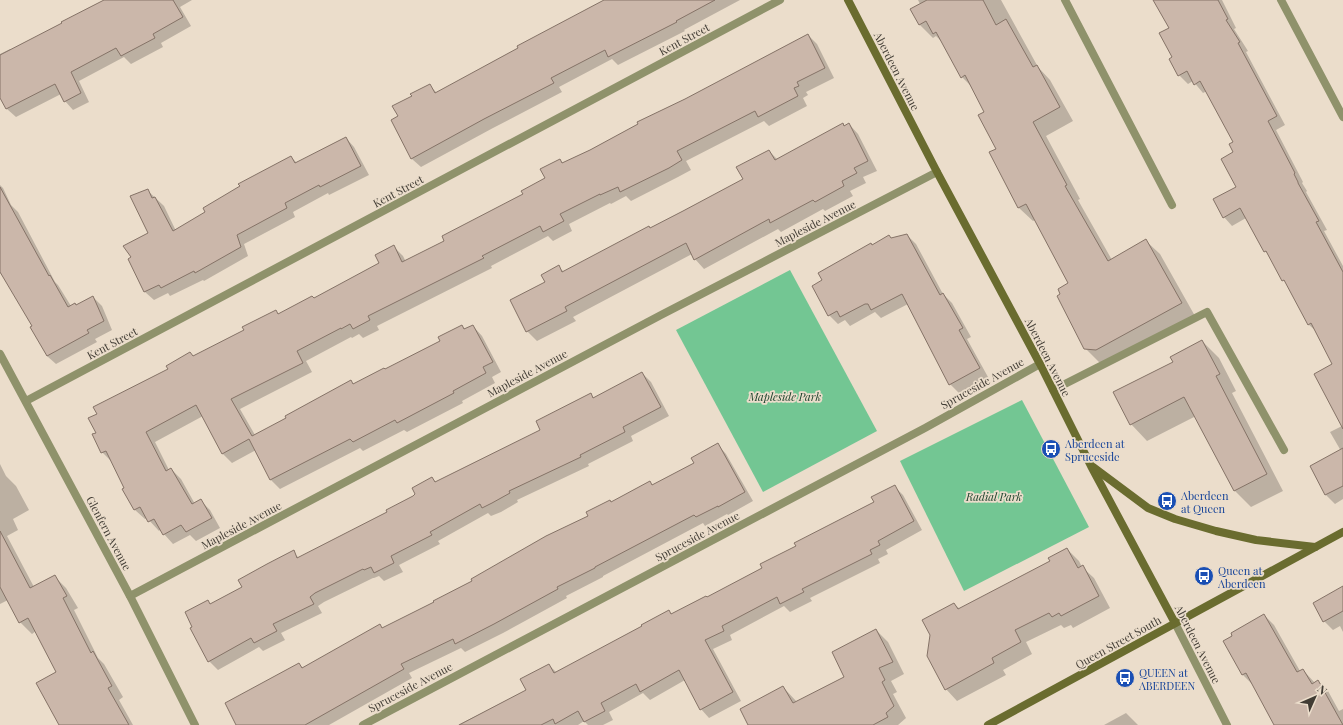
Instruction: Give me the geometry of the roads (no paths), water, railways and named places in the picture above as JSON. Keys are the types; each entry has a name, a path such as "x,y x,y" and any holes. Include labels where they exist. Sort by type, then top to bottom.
{"main road":[{"name":"Aberdeen Avenue","path":"848,0 937,172 1040,364 1091,466 1175,623"},
{"path":"1091,466 1148,508 1175,519 1216,531 1256,540 1315,547"},
{"name":"Queen Street South","path":"988,725 1343,532"}],"street":[{"name":"Kent Street","path":"26,401 780,0"},
{"path":"1065,0 1172,205"},
{"path":"1281,0 1343,117"},
{"name":"Mapleside Avenue","path":"130,596 661,314 937,172"},
{"path":"1053,390 1207,312 1284,450"},
{"name":"Glenfern Avenue","path":"0,354 130,596 195,725"},
{"name":"Spruceside Avenue","path":"363,725 925,428 1040,364"},
{"name":"Aberdeen Avenue","path":"1175,623 1227,725"}],"place":[{"name":"Aberdeen at Spruceside","path":"1051,449"},
{"name":"Aberdeen at Queen","path":"1167,501"},
{"name":"Queen at Aberdeen","path":"1204,576"},
{"name":"QUEEN at ABERDEEN","path":"1125,678"}],"park label":[{"name":"Mapleside Park","path":"785,396"},
{"name":"Radial Park","path":"994,496"}]}
